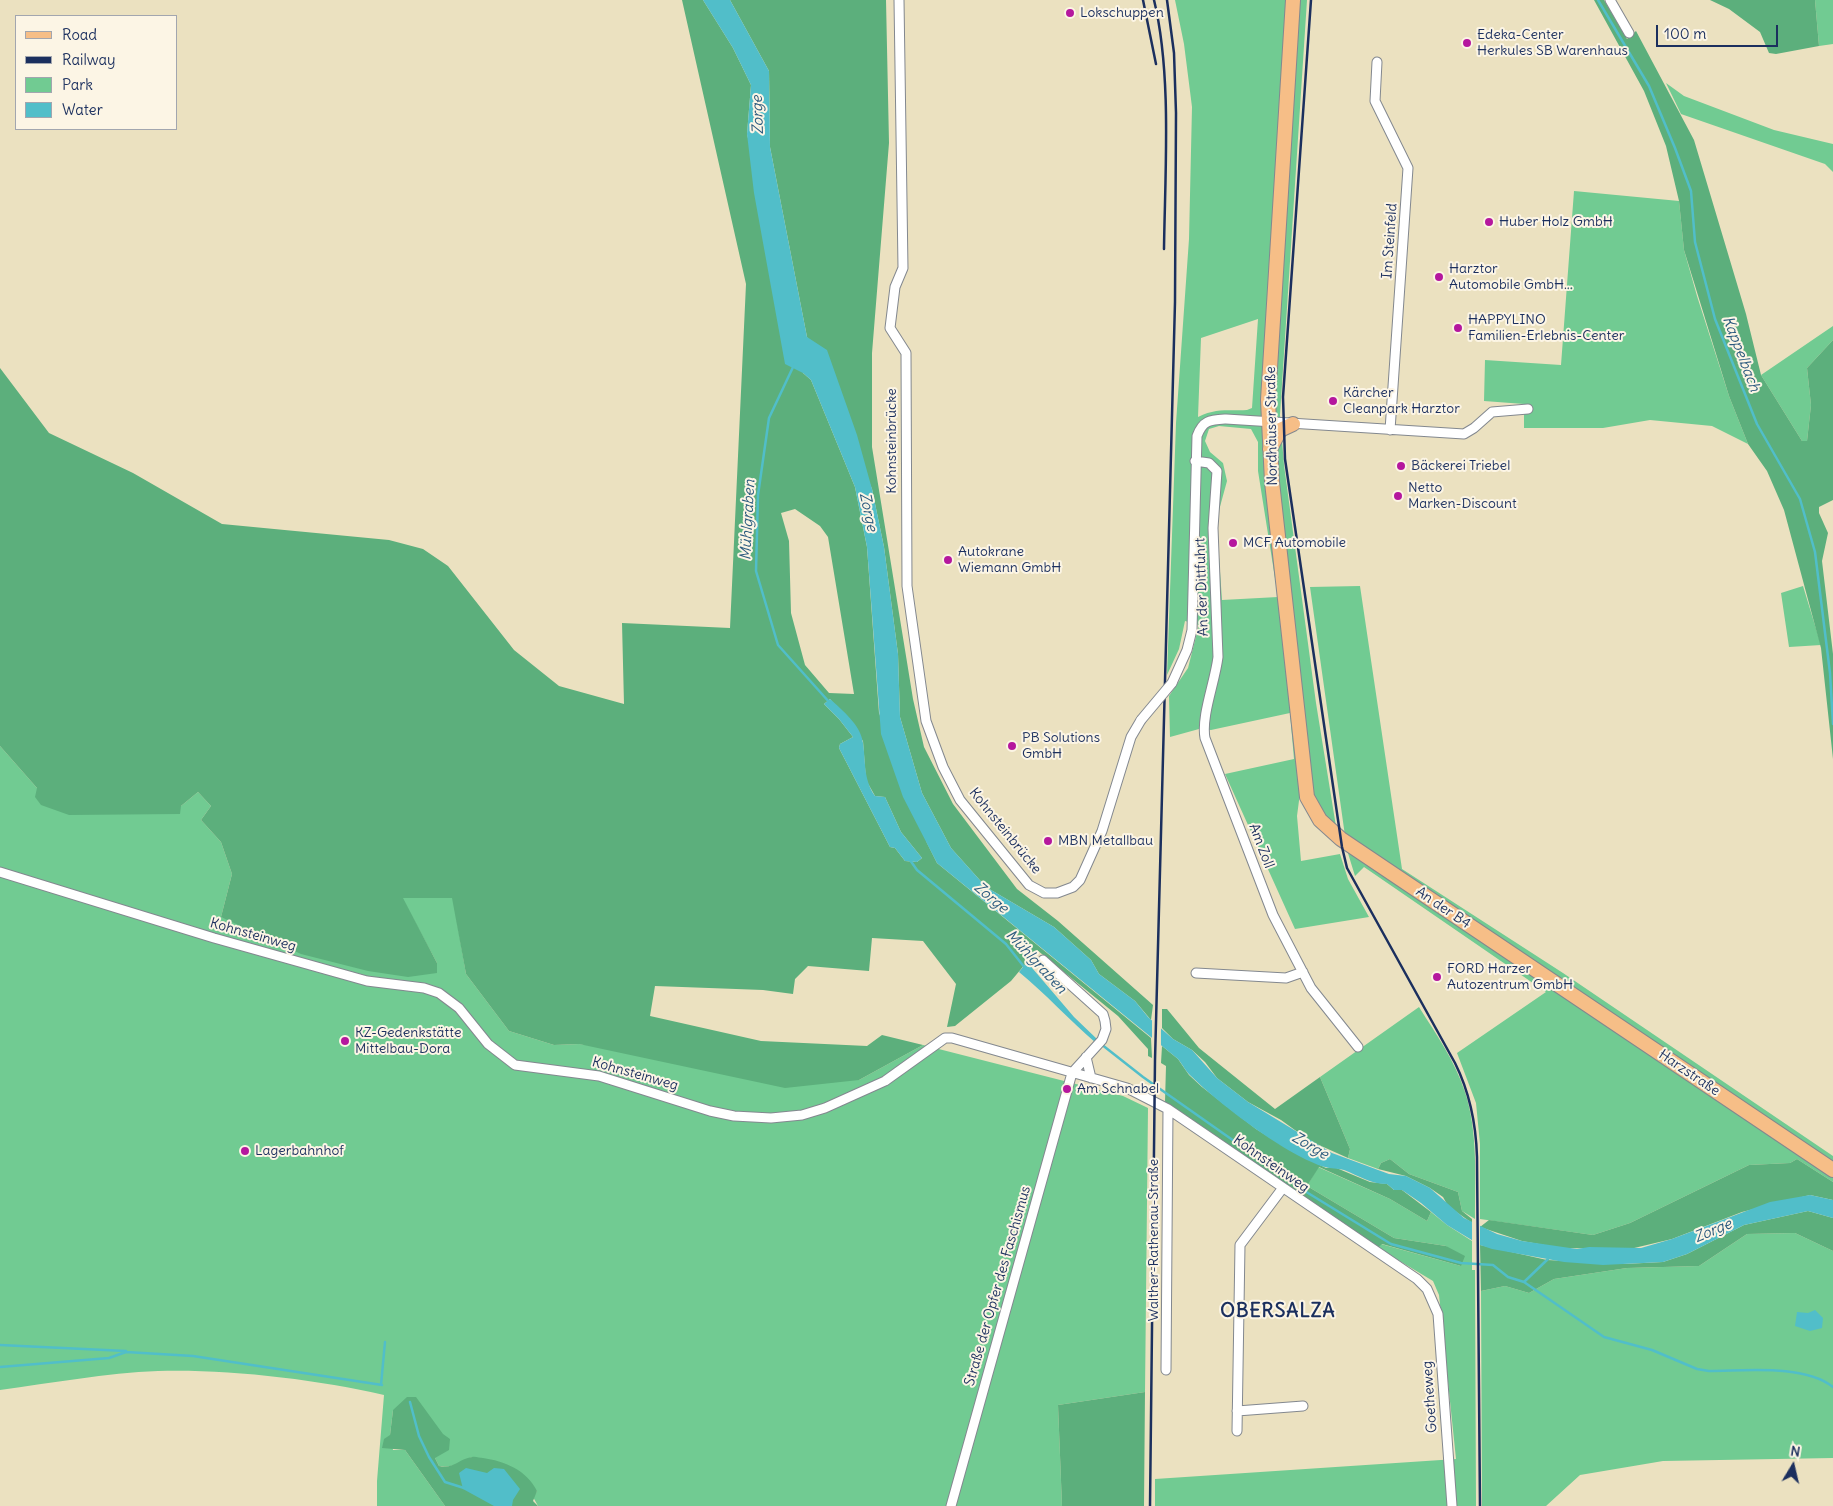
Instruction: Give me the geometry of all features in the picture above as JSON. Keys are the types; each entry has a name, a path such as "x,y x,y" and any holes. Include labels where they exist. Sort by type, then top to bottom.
{"main road":[{"name":"Nordhäuser Straße","path":"1293,0 1272,314 1270,449 1278,545 1307,797 1320,820 1341,839"},
{"path":"1270,449 1280,430 1293,424"},
{"name":"An der B4","path":"1341,839 1545,977"},
{"name":"Harzstraße","path":"1545,977 1833,1170"}],"street":[{"name":"Kohnsteinbrücke","path":"899,0 903,268 894,287 890,328 906,353 907,586 926,721 944,767 960,800 1029,885 1044,893 1066,891 1080,880 1108,815 1131,737 1145,715 1172,682 1181,666 1190,637 1195,461 1197,436 1201,426 1208,420 1226,418 1269,422"},
{"path":"1610,0 1629,33"},
{"name":"Im Steinfeld","path":"1377,62 1375,101 1408,168 1390,430"},
{"path":"1269,422 1464,434 1492,412 1528,409"},
{"name":"An der Dittfuhrt","path":"1195,461 1209,463 1217,471 1213,528 1218,657 1216,677 1203,726"},
{"name":"Am Zoll","path":"1203,726 1205,738 1273,915 1312,988 1358,1047"},
{"name":"Kohnsteinweg","path":"0,872 214,938 348,976 439,993 459,1008 488,1044 504,1059 515,1065 599,1076 710,1111 734,1116 771,1118 802,1115 825,1108 884,1081 945,1038 952,1038 1127,1088 1168,1109 1282,1189 1402,1268 1427,1289"},
{"path":"1043,960 1076,987 1103,1014 1106,1029 1099,1044 1072,1073"},
{"path":"1196,973 1286,978 1303,972"},
{"path":"1086,1057 1091,1078"},
{"name":"Straße der Opfer des Faschismus","path":"951,1506 1072,1073"},
{"name":"Walther-Rathenau-Straße","path":"1166,1370 1168,1109"},
{"path":"1237,1431 1240,1245 1282,1189"},
{"name":"Goetheweg","path":"1427,1289 1438,1314 1452,1506"},
{"path":"1238,1411 1303,1406"}],"green space":[{"path":"682,0 703,0 733,48 751,85 747,134 803,373 811,380 855,487 867,547 879,713 927,843 937,863 1151,1038 1152,1058 1148,1056 1148,1049 1118,1016 1037,950 1011,981 955,1026 947,1027 956,984 923,941 872,938 869,971 808,966 795,979 793,994 763,990 655,986 650,1016 761,1041 867,1046 882,1035 923,1045 859,1080 785,1088 579,1044 554,1045 509,1031 466,974 452,898 403,898 437,963 437,973 408,977 368,971 301,954 221,917 232,874 221,842 201,820 211,806 198,792 181,806 180,814 69,815 41,805 35,797 37,788 0,746 0,368 49,433 133,473 222,524 389,540 423,549 448,566 514,650 559,686 624,704 622,623 730,628 746,284","holes":["795,509 820,526 828,537 854,694 829,693 805,665 791,613 789,541 781,513","830,699 863,741 866,780 875,796 885,797 901,832 922,858 917,862 905,861 895,848 890,847 839,748 840,744 853,737 824,704"]},
{"path":"730,0 886,0 889,143 872,353 872,447 913,699 924,747 953,804 1017,889 1058,921 1153,1005 1151,1020 1135,1001 1099,974 1091,960 1054,927 986,887 951,848 922,793 900,717 898,654 884,547 872,489 807,337 770,147 769,71"},
{"path":"1175,0 1307,0 1280,415 1284,465 1316,703 1339,845 1308,814 1300,793 1297,816 1301,861 1340,854 1348,879 1369,917 1295,929 1225,774 1294,759 1290,713 1211,730 1199,729 1170,737 1169,696 1188,668 1199,625 1185,621 1179,649 1167,675 1176,423 1189,239 1192,107 1184,44","holes":["1258,319 1252,408 1247,410 1216,411 1198,417 1201,338","1219,426 1251,429 1258,442 1258,471 1278,597 1222,600 1217,529 1218,514 1227,481 1223,463 1210,452 1205,441 1209,429"]},
{"path":"1594,0 1604,0 1627,39 1636,31 1694,140 1746,314 1761,375 1802,441 1807,441 1811,405 1807,368 1833,340 1833,500 1819,507 1819,513 1828,533 1822,561 1833,654 1833,759 1821,648 1784,510 1767,471 1748,444 1729,396 1684,250 1679,201 1666,146 1644,91"},
{"path":"1710,0 1815,0 1819,46 1776,54 1769,53 1760,32 1729,9"},
{"path":"1815,0 1833,0 1833,44 1819,46"},
{"path":"1666,83 1684,96 1774,130 1833,144 1833,172 1825,164 1681,114"},
{"path":"1574,191 1679,201 1684,250 1697,296 1729,396 1748,444 1712,426 1650,420 1603,428 1524,428 1524,404 1484,401 1485,360 1561,365"},
{"path":"1833,326 1833,340 1807,368 1811,405 1807,441 1802,441 1761,375"},
{"path":"1360,586 1402,869 1563,973 1833,1156 1833,1182 1797,1159 1790,1163 1749,1165 1630,1223 1593,1235 1480,1219 1480,1144 1476,1103 1457,1053 1546,992 1364,867 1355,876 1347,850 1310,587"},
{"path":"1803,586 1821,645 1789,647 1781,593"},
{"path":"0,746 37,788 181,806 198,792 211,806 201,820 221,842 232,874 221,917 437,963 402,898 453,898 466,974 509,1031 554,1045 579,1044 859,1080 923,1045 1123,1096 1148,1108 1145,1392 1058,1405 1062,1506 538,1506 533,1497 537,1491 472,1457 452,1466 439,1466 435,1458 393,1410 390,1435 393,1450 405,1450 445,1506 377,1506 377,1481 384,1395 329,1384 271,1376 185,1371 119,1374 0,1390"},
{"path":"1419,1007 1456,1069 1469,1107 1475,1155 1475,1219 1462,1211 1458,1192 1409,1174 1390,1159 1381,1163 1378,1169 1348,1158 1350,1149 1320,1077"},
{"path":"1162,1009 1167,1009 1199,1048 1275,1109 1320,1077 1350,1149 1348,1158 1310,1141 1281,1120 1248,1102 1217,1078 1205,1062 1192,1050 1173,1039 1162,1028"},
{"path":"1162,1046 1178,1059 1189,1075 1202,1087 1256,1129 1293,1152 1326,1168 1334,1167 1370,1182 1387,1184 1394,1190 1402,1190 1431,1212 1427,1221 1390,1199 1319,1167 1307,1186 1394,1238 1446,1246 1465,1256 1461,1266 1382,1244 1378,1248 1165,1102 1166,1066 1161,1063"},
{"path":"1390,1159 1409,1174 1458,1192 1462,1211 1472,1219 1472,1223 1448,1206 1443,1197 1430,1188 1406,1176 1378,1169 1381,1163"},
{"path":"1797,1159 1833,1182 1833,1200 1810,1195 1742,1212 1672,1239 1630,1249 1561,1248 1522,1241 1480,1227 1489,1220 1593,1235 1630,1223 1749,1165 1790,1163"},
{"path":"1318,1167 1390,1199 1427,1221 1431,1212 1472,1241 1472,1270 1475,1270 1476,1506 1155,1506 1155,1479 1456,1459 1439,1295 1433,1281 1378,1248 1381,1244 1461,1266 1446,1246 1394,1238 1307,1186"},
{"path":"1808,1211 1833,1218 1833,1251 1795,1233 1747,1234 1699,1266 1627,1268 1554,1279 1529,1293 1505,1286 1481,1291 1480,1245 1547,1260 1624,1264 1663,1262 1687,1254 1744,1225"},
{"path":"1795,1233 1833,1251 1833,1458 1663,1461 1580,1475 1546,1506 1482,1506 1481,1291 1505,1286 1529,1293 1554,1279 1627,1268 1699,1266 1747,1234"},
{"path":"1145,1392 1144,1506 1062,1506 1058,1405"},
{"path":"407,1397 416,1397 443,1434 450,1439 449,1450 435,1458 439,1466 453,1465 473,1457 491,1459 507,1464 521,1472 533,1484 537,1491 533,1501 538,1506 445,1506 405,1450 382,1448 384,1439 390,1435 393,1410"}],"water":[{"name":"Zorge","path":"703,0 730,0 769,71 770,147 807,337 827,350 857,435 872,489 884,547 898,654 900,717 922,793 951,848 986,887 1054,927 1091,960 1099,974 1135,1001 1148,1017 1173,1039 1192,1050 1217,1078 1248,1102 1332,1153 1389,1174 1406,1176 1430,1188 1464,1218 1497,1234 1522,1241 1577,1249 1589,1247 1641,1248 1672,1239 1770,1202 1810,1195 1833,1200 1833,1218 1808,1211 1744,1225 1687,1254 1663,1262 1603,1265 1564,1262 1492,1249 1480,1245 1447,1225 1402,1190 1394,1190 1387,1184 1370,1181 1344,1170 1327,1168 1310,1161 1293,1153 1236,1115 1188,1073 1178,1059 937,863 903,797 881,734 867,547 855,487 811,380 803,373 785,364 754,193 747,134 751,85 733,48"},
{"path":"830,699 850,718 859,730 863,743 868,783 875,796 885,797 901,832 922,858 917,862 905,861 895,848 890,847 839,748 840,744 853,737 824,704"},
{"path":"1027,962 1074,1017 1098,1040 1096,1043 1019,972"},
{"path":"1815,1310 1823,1318 1822,1328 1810,1331 1795,1326 1797,1312 1808,1313"},
{"path":"466,1468 487,1473 494,1468 504,1469 520,1489 513,1500 512,1506 494,1506 463,1489 459,1473"}],"pier":[{"path":"1152,1018 1161,1024 1161,1048 1152,1042"},
{"path":"1472,1220 1480,1224 1480,1248 1472,1243"}],"waterway":[{"name":"Kappelbach","path":"1598,0 1649,86 1675,148 1691,191 1695,242 1715,319 1757,424 1800,499 1815,552 1830,673 1833,724"},
{"name":"Mühlgraben","path":"794,365 769,418 758,495 756,571 778,645 830,703"},
{"name":"Mühlgraben","path":"910,860 917,870 1006,944 1025,968"},
{"path":"1101,1044 1143,1077 1308,1193 1391,1244 1461,1263 1493,1265 1508,1277 1524,1282 1604,1337 1652,1350 1697,1369 1709,1371 1774,1370 1791,1372 1821,1380 1833,1387"},
{"path":"1524,1282 1548,1259"},
{"path":"381,1385 385,1342"},
{"path":"0,1345 126,1351"},
{"path":"0,1367 109,1358 126,1352 193,1356 382,1385"},
{"path":"410,1402 419,1436 429,1457 445,1482 464,1488"}],"railway":[{"path":"1143,0 1156,64"},
{"path":"1154,0 1160,29 1165,91 1164,249"},
{"path":"1150,1506 1155,1060 1175,302 1176,113 1174,53 1167,0"},
{"path":"1311,0 1283,397 1285,459 1342,847 1347,868 1455,1063 1465,1086 1474,1121 1477,1157 1480,1506"}],"place":[{"name":"Lokschuppen","path":"1070,13"},
{"name":"Edeka-Center Herkules SB Warenhaus","path":"1467,43"},
{"name":"Huber Holz GmbH","path":"1489,222"},
{"name":"Harztor Automobile GmbH...","path":"1439,277"},
{"name":"HAPPYLINO Familien-Erlebnis-Center","path":"1458,328"},
{"name":"Kärcher Cleanpark Harztor","path":"1333,401"},
{"name":"Bäckerei Triebel","path":"1401,466"},
{"name":"Netto Marken-Discount","path":"1398,496"},
{"name":"MCF Automobile","path":"1233,543"},
{"name":"Autokrane Wiemann GmbH","path":"948,560"},
{"name":"PB Solutions GmbH","path":"1012,746"},
{"name":"MBN Metallbau","path":"1048,841"},
{"name":"FORD Harzer Autozentrum GmbH","path":"1437,977"},
{"name":"KZ-Gedenkstätte Mittelbau-Dora","path":"345,1041"},
{"name":"Am Schnabel","path":"1067,1089"},
{"name":"Lagerbahnhof","path":"245,1151"}],"district":[{"name":"OBERSALZA","path":"1278,1312"}]}
